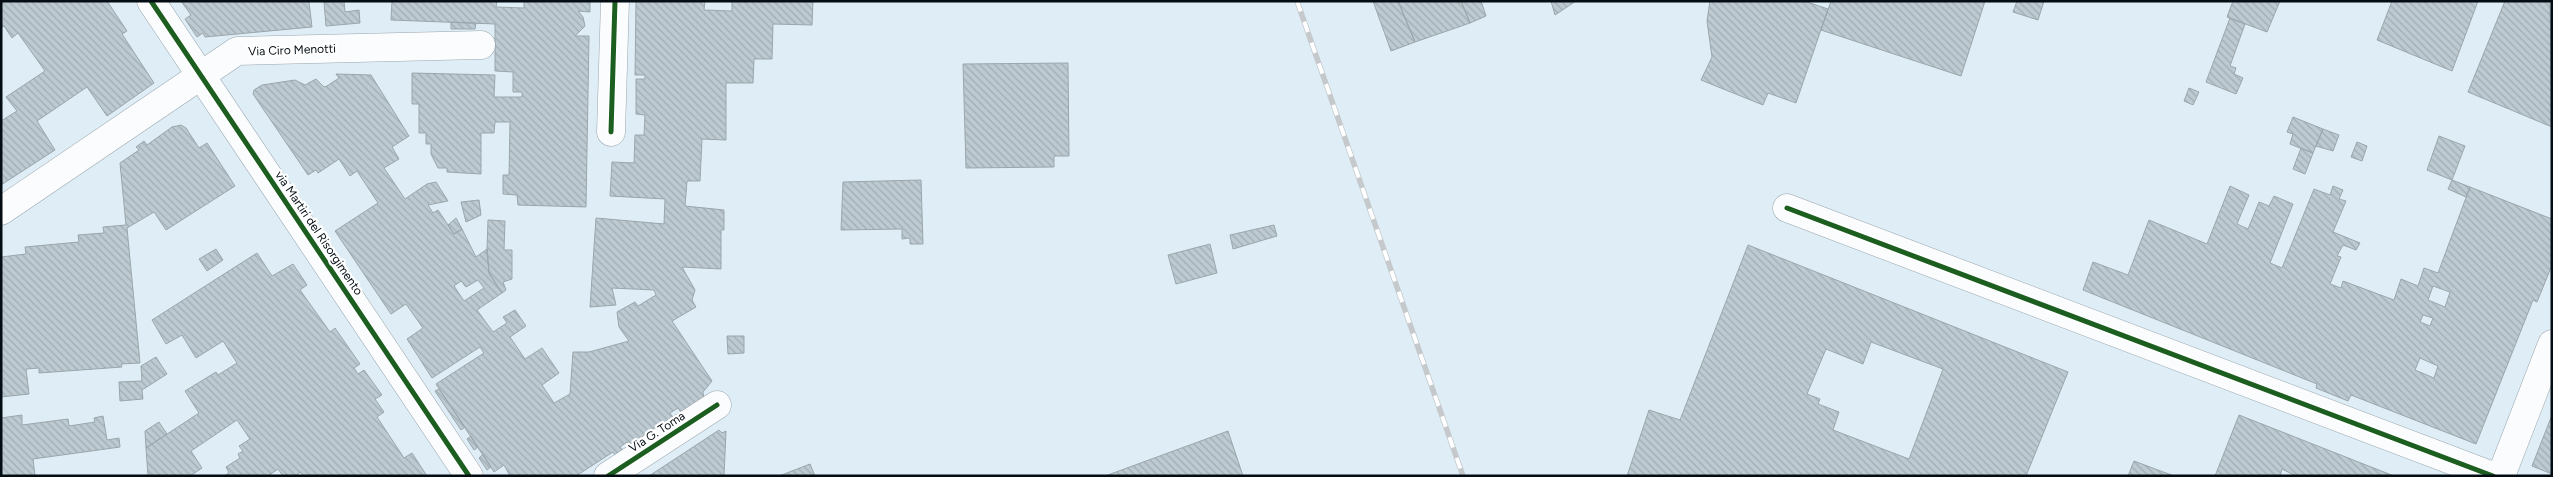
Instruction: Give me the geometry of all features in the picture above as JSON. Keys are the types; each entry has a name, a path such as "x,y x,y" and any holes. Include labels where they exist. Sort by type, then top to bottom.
{"street":[{"name":"via Martiri del Risorgimento","path":"151,1 469,476"},
{"path":"611,132 615,1"},
{"name":"Via Ciro Menotti","path":"1,211 237,52 481,45"},
{"path":"1787,208 2493,476"},
{"path":"2501,476 2552,344"},
{"name":"Via G. Toma","path":"608,476 717,404"}],"building":[{"path":"1,1 107,1 127,31 122,34 154,83 107,116 87,87 37,121 55,150 1,185 1,121 17,111 6,97 45,71 18,33 12,38 4,26 1,28"},
{"path":"181,1 306,1 309,2 312,27 205,37 203,33 197,37 185,19 191,15"},
{"path":"344,1 345,12 359,10 360,23 326,26 324,2"},
{"path":"392,1 497,1 496,7 524,8 524,1 590,1 590,12 578,11 583,17 585,26 575,36 589,36 586,207 518,205 517,195 503,194 503,175 509,175 510,122 495,122 494,133 481,133 481,174 447,172 447,168 438,168 431,154 431,144 426,144 426,133 419,133 419,104 412,104 412,73 495,75 494,97 522,97 522,92 513,92 513,72 495,71 495,24 391,20"},
{"path":"636,1 705,1 704,10 732,11 732,1 813,1 812,25 773,24 772,59 754,59 753,83 726,83 726,140 702,139 700,181 687,181 685,206 724,210 724,230 721,230 721,269 682,267 695,290 692,300 696,307 672,321 712,381 703,392 704,399 682,414 678,408 670,413 674,419 630,447 627,442 620,447 623,450 615,455 613,452 576,476 510,476 504,465 494,472 436,384 484,353 480,347 432,378 407,339 423,328 406,304 391,314 335,231 378,203 357,171 350,176 339,159 318,173 316,170 308,175 253,94 254,90 262,85 295,80 305,85 316,79 324,87 339,78 336,74 371,75 409,136 392,147 399,159 384,168 405,199 427,184 436,182 448,201 428,205 433,213 438,210 454,234 462,229 476,257 487,249 489,273 502,293 477,310 493,332 507,323 503,317 515,310 526,326 510,337 525,359 542,348 559,373 542,385 554,403 570,394 573,352 589,352 629,341 619,327 617,312 635,302 638,306 656,295 654,290 612,288 616,305 590,307 596,218 664,224 665,199 610,196 612,162 634,163 635,135 644,135 645,115 636,114 636,79 645,79 645,75 635,75","holes":["478,280 484,288 464,301 454,286 461,281 466,287"]},
{"path":"1373,1 1398,1 1415,42 1391,51"},
{"path":"1398,1 1461,1 1470,23 1415,42"},
{"path":"1461,1 1481,1 1486,16 1470,23"},
{"path":"1551,1 1576,1 1555,15"},
{"path":"1710,1 1804,1 1828,9 1796,103 1768,93 1763,105 1701,80 1712,57 1707,21"},
{"path":"1831,1 1985,1 1961,76 1821,30"},
{"path":"2017,1 2044,1 2038,20 2013,12"},
{"path":"2233,1 2280,1 2267,32 2227,17"},
{"path":"2392,1 2478,1 2452,71 2377,40"},
{"path":"2505,1 2550,1 2552,127 2468,92"},
{"path":"2230,18 2245,24 2230,66 2236,68 2234,74 2243,78 2236,94 2206,82"},
{"path":"451,22 476,23 475,29 451,29"},
{"path":"1068,63 1069,156 1054,156 1054,167 966,168 963,64"},
{"path":"2189,88 2199,92 2193,105 2184,101"},
{"path":"2293,117 2323,129 2313,153 2290,144 2293,134 2287,132"},
{"path":"181,125 186,128 199,148 207,143 235,186 166,230 154,212 127,228 140,363 121,364 122,367 39,373 39,368 26,369 29,394 1,397 1,257 26,254 25,247 79,242 78,235 104,233 103,227 126,225 120,163 139,150 136,147 144,141 147,145 172,127"},
{"path":"2323,129 2339,135 2333,151 2316,146"},
{"path":"2439,136 2465,146 2452,180 2427,170"},
{"path":"2357,142 2367,146 2362,161 2351,157"},
{"path":"2301,148 2313,153 2305,174 2293,169"},
{"path":"921,180 923,244 910,244 910,238 902,239 902,229 841,230 843,182"},
{"path":"2452,180 2470,187 2466,197 2448,189"},
{"path":"2230,186 2249,195 2237,224 2248,229 2259,202 2269,206 2274,196 2293,204 2270,263 2282,268 2314,189 2330,195 2333,186 2343,190 2339,199 2346,201 2333,232 2360,243 2356,250 2343,245 2337,256 2341,257 2330,284 2341,288 2343,281 2394,300 2401,279 2418,286 2424,268 2438,273 2470,187 2552,219 2552,265 2537,302 2533,300 2476,444 2351,395 2348,401 2316,388 2317,384 2083,290 2093,262 2128,275 2149,220 2207,244","holes":["2433,286 2450,292 2445,307 2428,300","2423,315 2433,318 2430,326 2420,322","2420,358 2438,366 2434,378 2415,370"]},
{"path":"479,200 481,215 466,222 461,202"},
{"path":"456,218 462,229 454,234 448,225"},
{"path":"488,220 505,221 504,250 512,250 512,279 503,282 506,290 502,293 489,273 487,249"},
{"path":"1274,225 1277,236 1233,249 1230,235"},
{"path":"1210,244 1217,273 1176,284 1168,255"},
{"path":"1748,245 2068,372 2026,476 1627,476 1649,410 1680,420","holes":["1871,342 1943,369 1909,459 1833,430 1839,412 1818,404 1820,399 1807,394 1826,349 1863,364"]},
{"path":"216,249 223,260 207,271 199,259"},
{"path":"257,253 272,276 293,264 307,285 300,290 330,332 335,328 360,364 354,368 358,374 364,370 382,395 375,399 384,412 377,417 404,458 412,453 427,476 303,476 301,472 295,476 283,476 278,469 268,476 224,476 229,473 226,467 240,458 238,454 243,451 239,446 250,439 237,420 191,451 202,468 190,476 148,476 146,448 199,413 185,391 216,372 218,375 237,363 223,341 196,358 182,335 166,344 152,320"},
{"path":"727,336 744,336 744,353 728,354"},
{"path":"156,357 167,374 142,390 143,399 120,401 119,382 142,381 141,366"},
{"path":"439,389 465,427 461,430 435,391"},
{"path":"22,415 22,425 68,419 69,426 95,422 94,418 103,416 107,440 119,438 120,447 33,459 35,476 1,476 1,418"},
{"path":"2239,415 2394,476 2296,476 2282,469 2280,476 2215,476"},
{"path":"2552,415 2552,474 2532,466"},
{"path":"159,422 167,434 146,448 145,431"},
{"path":"719,430 722,433 726,431 724,476 649,476"},
{"path":"1228,431 1243,476 1105,476"},
{"path":"471,436 478,447 474,450 467,439"},
{"path":"483,454 491,467 487,470 479,458"},
{"path":"2134,461 2174,476 2128,476"},
{"path":"810,464 815,476 779,476"}],"railway":[{"path":"1297,1 1463,476"}],"cycle path":[{"path":"151,1 469,476"},
{"path":"611,132 615,1"},
{"path":"1787,208 2493,476"},
{"path":"608,476 717,405"}]}
